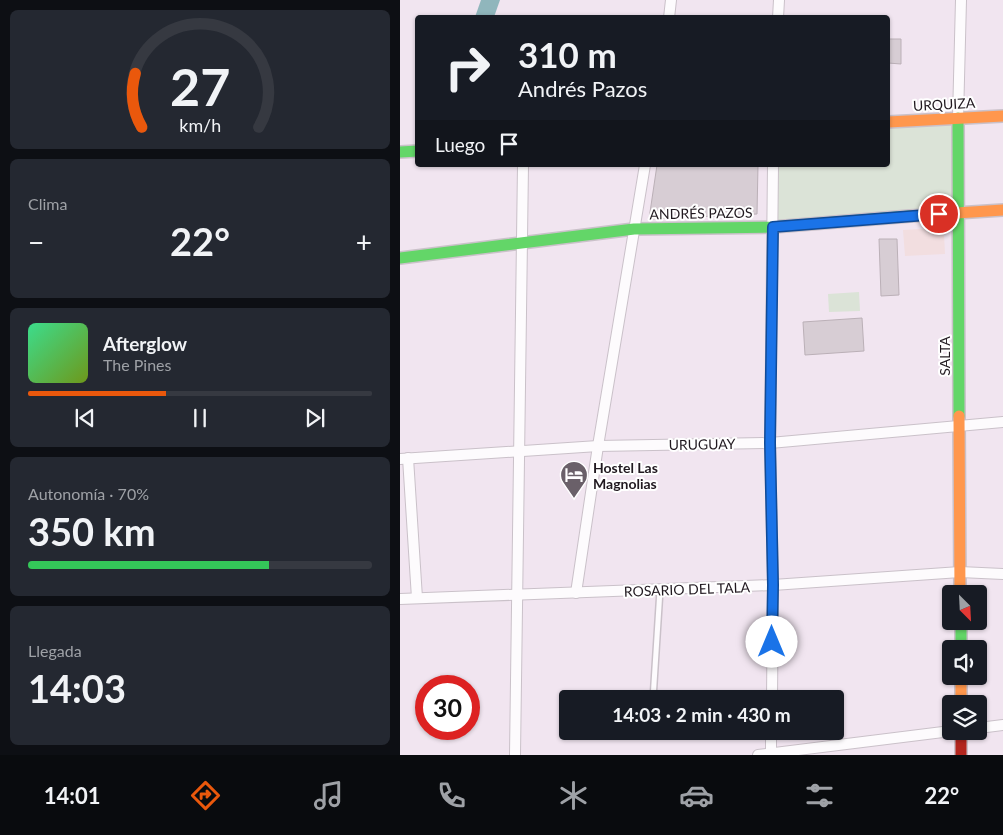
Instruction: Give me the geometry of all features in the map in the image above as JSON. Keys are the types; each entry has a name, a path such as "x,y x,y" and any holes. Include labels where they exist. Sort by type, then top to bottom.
{"street":[{"path":"669,15 671,0"},
{"path":"778,15 779,0"},
{"path":"958,118 961,0"},
{"name":"URQUIZA","path":"890,122 1003,116"},
{"name":"SALTA","path":"958,118 960,585"},
{"path":"400,152 415,151"},
{"path":"515,755 524,167"},
{"path":"576,593 598,446 645,167"},
{"path":"772,690 773,585 770,443 773,167"},
{"name":"ANDRÉS PAZOS","path":"400,258 634,229 773,227 1003,210"},
{"name":"URUGUAY","path":"404,458 598,446 770,443 1003,422"},
{"path":"404,458 417,598"},
{"name":"ROSARIO DEL TALA","path":"400,599 773,585 960,572 1003,574"},
{"path":"987,727 1003,726"},
{"path":"758,755 942,732"},
{"path":"771,740 771,754"},
{"path":"961,740 961,755"}],"lane":[{"path":"654,690 660,590"}],"shaded area":[{"path":"951,123 953,207 778,222 778,167 890,167 890,127"},
{"path":"938,228 944,234 945,254 905,256 903,230"},
{"path":"859,292 860,311 829,312 828,294"}],"water":[{"path":"481,0 500,0 495,15 476,15"}],"building":[{"path":"890,39 901,39 901,64 890,63"},
{"path":"657,167 758,167 757,214 649,219"},
{"path":"879,239 897,239 899,295 881,296"},
{"path":"862,318 864,351 805,355 803,322"}],"traffic: fast":[{"path":"958,118 959,416"},
{"path":"400,152 415,151"},
{"path":"400,258 634,229 773,227 910,216"},
{"path":"961,630 961,640"}],"traffic: slow":[{"path":"890,122 1003,116"},
{"path":"910,216 1003,210"},
{"path":"959,416 960,585"},
{"path":"961,685 961,695"}],"traffic: jam":[{"path":"961,740 961,755"}],"place":[{"name":"Hostel Las Magnolias","path":"574,499"}],"route":[{"path":"772,642 773,585 770,443 773,227 939,214"}]}
